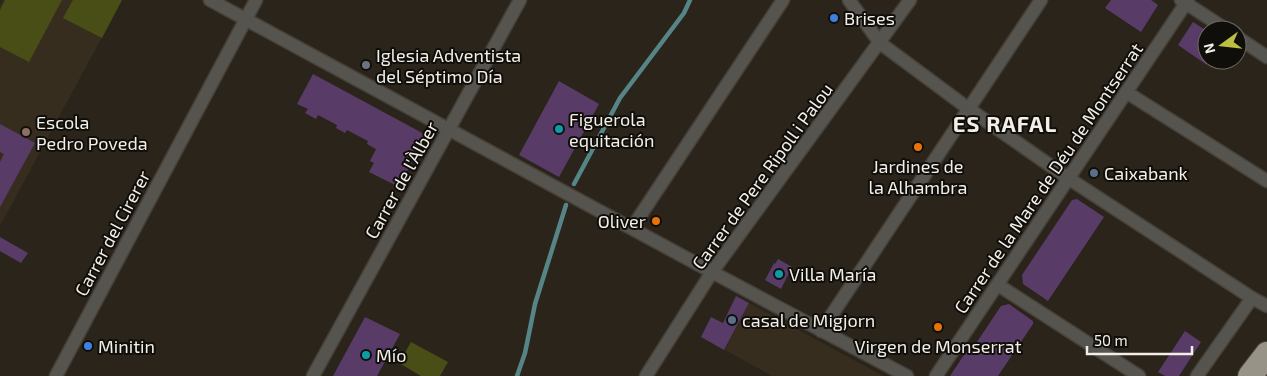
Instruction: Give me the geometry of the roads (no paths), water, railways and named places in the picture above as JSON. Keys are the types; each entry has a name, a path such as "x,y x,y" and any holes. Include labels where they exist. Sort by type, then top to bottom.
{"highway":[{"path":"1250,376 1267,354"}],"street":[{"path":"210,0 907,376"},
{"name":"Carrer del Cirerer","path":"56,376 256,0"},
{"name":"Carrer de l'Àlber","path":"313,376 520,0"},
{"path":"632,228 783,0"},
{"path":"849,0 880,43 969,109 1068,178 1267,306"},
{"name":"Carrer de Pere Ripoll i Palou","path":"646,376 712,272 910,0"},
{"path":"821,330 1041,0"},
{"path":"1185,1 1213,20"},
{"name":"Carrer de la Mare de Déu de Montserrat","path":"936,376 1185,1"},
{"path":"1247,44 1267,57"},
{"path":"1126,92 1267,181"},
{"path":"998,284 1139,376"},
{"path":"1197,376 1252,298"}],"waterway":[{"path":"574,184 620,98 684,13 690,0"},
{"path":"517,376 525,353 535,304 566,205"}],"place":[{"name":"Brises","path":"834,18"},
{"name":"Iglesia Adventista del Séptimo Día","path":"366,65"},
{"name":"Figuerola equitación","path":"559,129"},
{"name":"Escola Pedro Poveda","path":"26,132"},
{"name":"Jardines de la Alhambra","path":"918,147"},
{"name":"Caixabank","path":"1094,173"},
{"name":"Oliver","path":"656,221"},
{"name":"Villa María","path":"779,274"},
{"name":"casal de Migjorn","path":"732,320"},
{"name":"Virgen de Monserrat","path":"938,327"},
{"name":"Minitin","path":"88,346"},
{"name":"Mío","path":"366,355"}],"district":[{"name":"ES RAFAL","path":"1005,123"}]}
